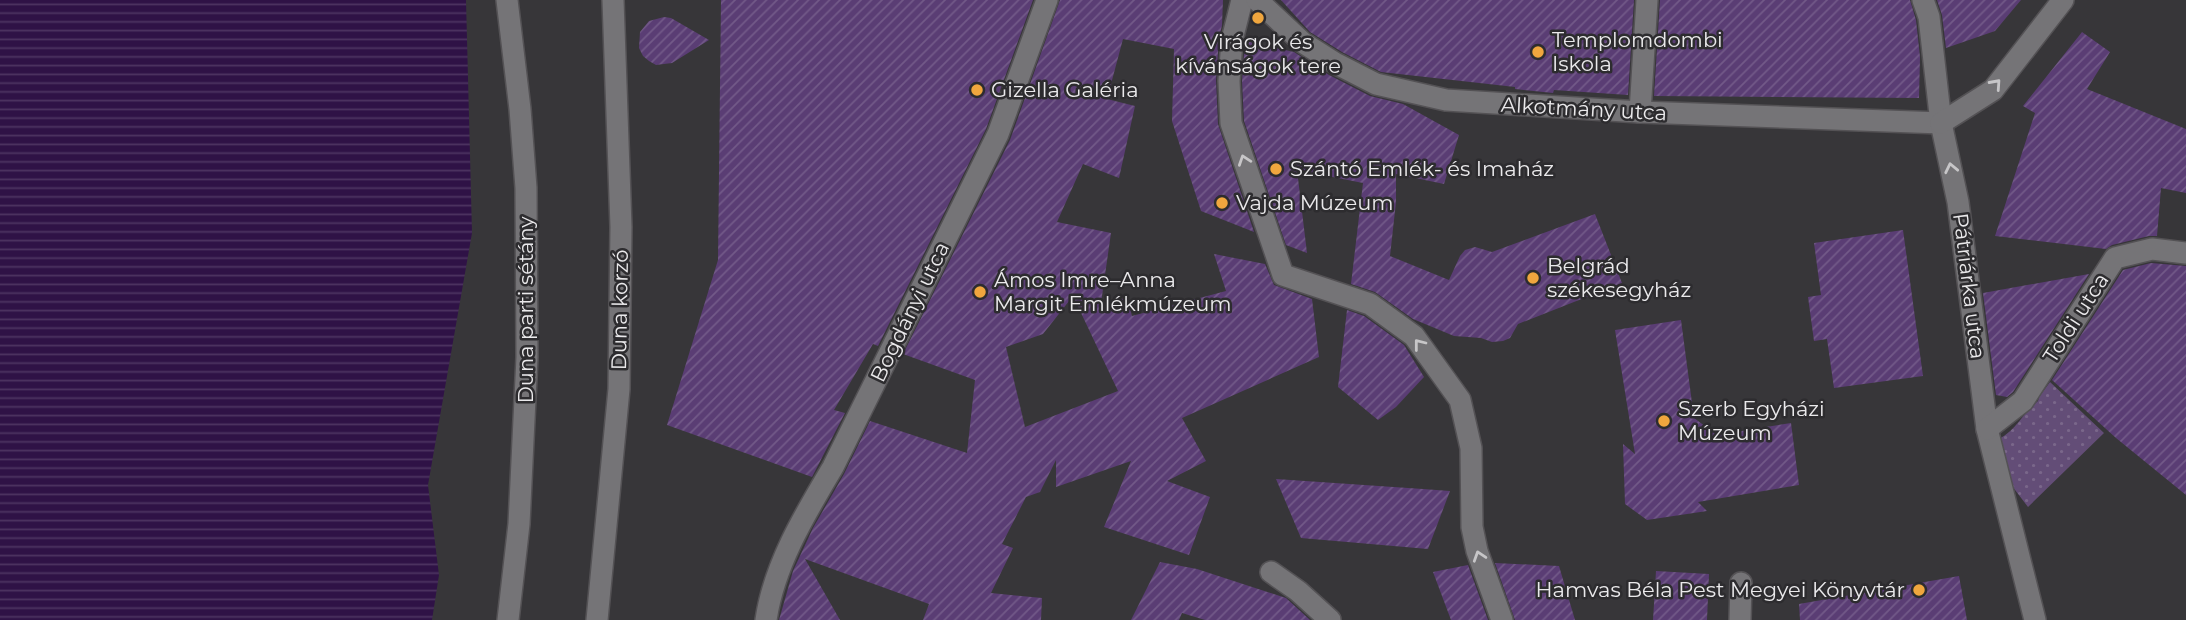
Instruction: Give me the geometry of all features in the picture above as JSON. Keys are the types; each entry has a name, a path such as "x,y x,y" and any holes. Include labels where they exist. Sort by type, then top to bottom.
{"street":[{"name":"Duna parti sétány","path":"507,0 526,188 527,357 519,524 508,620"},
{"name":"Duna korzó","path":"597,620 619,389 621,227 613,0"},
{"name":"Bogdányi utca","path":"766,620 769,598 803,517 833,467 998,134 1047,0"},
{"path":"1242,0 1232,40 1229,81 1231,123 1283,275 1370,304 1414,336 1460,400 1471,449 1472,527 1477,551 1502,620"},
{"name":"Alkotmány utca","path":"1257,0 1302,42 1376,84 1446,100 1640,112 1941,123"},
{"path":"1640,112 1647,0"},
{"name":"Pátriárka utca","path":"1923,0 1929,17 1941,123 1958,202 1987,429 2035,620"},
{"path":"1941,123 1993,90 2063,0"},
{"name":"Toldi utca","path":"1987,429 2023,401 2115,258 2152,249 2186,253"},
{"path":"1271,572 1298,591 1330,620"},
{"path":"1740,620 1741,583"}],"shaded area":[{"path":"0,0 466,0 472,233 428,485 439,575 432,620 0,620"},
{"path":"2050,382 2104,433 2028,507 2012,486 1999,439 2011,431 2038,401"}],"building":[{"path":"721,0 1033,0 986,129 878,346 873,344 834,410 845,413 812,477 667,425 718,260"},
{"path":"1060,0 1223,0 1216,80 1218,124 1254,232 1201,211 1172,121 1174,49 1123,39 1107,99 1135,106 1119,178 1083,164 1057,222 1111,233 1101,303 1127,298 1132,316 1226,291 1214,254 1265,264 1274,285 1312,299 1319,357 1182,418 1206,461 1167,481 1210,497 1189,555 1104,527 1131,461 1056,487 1056,460 1040,492 1026,497 1002,544 1013,548 991,593 1042,598 1041,620 923,620 929,604 805,559 840,620 779,620 793,571 870,421 967,453 975,380 903,354 1010,140","holes":["1073,296 1118,391 1025,427 1006,347 1043,334"]},
{"name":"Templomdombi Iskola","path":"1281,0 1634,0 1628,95 1554,90 1553,93 1381,72 1310,32"},
{"path":"1660,0 1910,0 1916,20 1920,57 1919,98 1654,96"},
{"path":"1937,0 2021,0 1995,31 1946,48 1942,15"},
{"path":"671,18 709,40 672,63 656,65 643,56 639,48 640,32 649,21"},
{"path":"2082,32 2110,52 2087,89 2186,129 2186,193 2161,188 2157,236 2112,245 2106,249 1995,236 2035,113 2023,106"},
{"path":"1245,41 1294,52 1329,75 1370,96 1403,104 1459,135 1444,184 1396,174 1390,256 1449,280 1465,250 1475,247 1492,252 1595,214 1622,283 1518,324 1510,338 1503,341 1492,342 1481,338 1454,336 1413,319 1375,292 1351,284 1363,183 1297,170 1307,253 1286,245 1244,121 1242,81"},
{"path":"1903,230 1923,376 1834,388 1827,339 1814,341 1808,297 1821,295 1814,243"},
{"path":"2151,263 2186,266 2186,495 2116,438 2052,380 2123,270"},
{"path":"2089,274 2013,392 2007,397 1996,395 1983,293"},
{"path":"1347,310 1364,316 1404,345 1424,377 1396,407 1378,420 1338,387"},
{"name":"Szerb Egyházi Múzeum","path":"1681,320 1694,418 1717,435 1791,423 1799,485 1698,502 1707,511 1647,520 1625,504 1623,444 1635,454 1615,330"},
{"path":"1276,479 1450,491 1428,549 1301,538"},
{"path":"1160,562 1197,569 1286,598 1310,620 1205,620 1182,613 1179,620 1131,620"},
{"path":"1495,563 1559,566 1575,620 1515,620"},
{"path":"1468,565 1488,620 1451,620 1433,572"},
{"path":"1656,571 1709,574 1707,620 1653,620"},
{"name":"Hamvas Béla Pest Megyei Könyvtár","path":"1959,576 1967,620 1800,620 1799,604"}],"place":[{"name":"Virágok és kívánságok tere","path":"1258,18"},
{"name":"Templomdombi Iskola","path":"1538,52"},
{"name":"Gizella Galéria","path":"977,90"},
{"name":"Szántó Emlék- és Imaház","path":"1276,169"},
{"name":"Vajda Múzeum","path":"1222,203"},
{"name":"Belgrád székesegyház","path":"1533,278"},
{"name":"Ámos Imre–Anna Margit Emlékmúzeum","path":"980,292"},
{"name":"Szerb Egyházi Múzeum","path":"1664,421"},
{"name":"Hamvas Béla Pest Megyei Könyvtár","path":"1919,590"}]}
